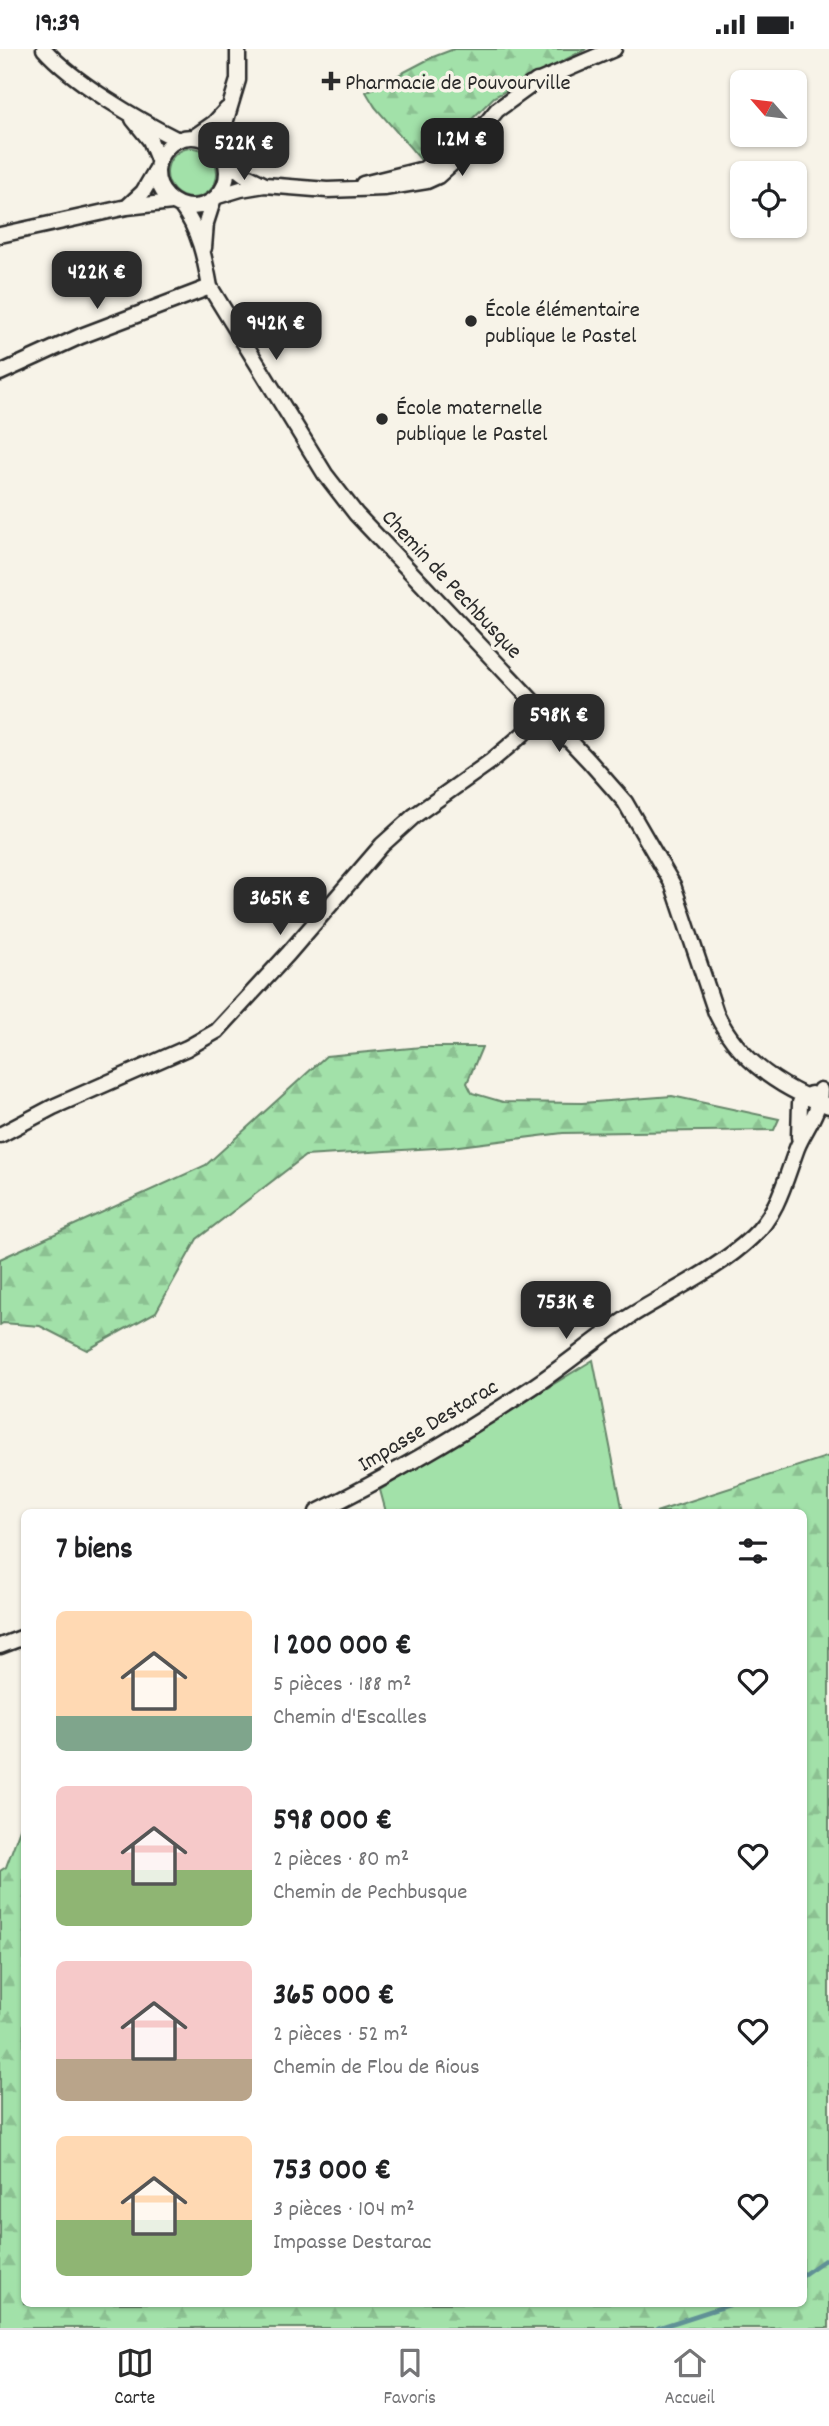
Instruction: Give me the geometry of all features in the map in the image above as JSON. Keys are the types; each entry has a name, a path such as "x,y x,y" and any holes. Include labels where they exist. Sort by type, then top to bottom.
{"street":[{"path":"44,49 71,74 126,110 178,139"},
{"path":"216,198 226,183 223,130 238,80 238,49"},
{"path":"0,235 127,207 177,204 203,206 241,189 265,185 311,190 414,185 438,176 457,159 497,110 537,81 614,49"},
{"path":"194,137 214,124 232,102"},
{"path":"126,110 150,140 162,191 177,204"},
{"path":"127,207 143,192 170,145 178,139 194,137 209,142 244,175 265,185"},
{"name":"Chemin de Pechbusque","path":"204,257 206,223 216,198"},
{"name":"Chemin de Pechbusque","path":"177,204 194,225 210,287 334,486 383,544 544,712 625,802 673,885 716,1013 726,1033 737,1048 783,1086 803,1097"},
{"path":"0,373 81,336 210,287"},
{"path":"0,1135 53,1107 187,1048 217,1031 382,845 414,815 490,762 544,712"},
{"name":"Chemin de Pechbusque","path":"766,1071 824,1098"},
{"path":"803,1097 824,1098"},
{"name":"Impasse Destarac","path":"797,1149 800,1103 803,1097"},
{"name":"Impasse Destarac","path":"323,1509 379,1481 459,1434 531,1388 630,1316 716,1265 753,1237 768,1219 786,1184 797,1149 824,1098"},
{"path":"0,1646 21,1638"}],"green space":[{"path":"454,49 586,49 494,97 429,162 420,159 375,107 366,92"},
{"path":"192,148 210,155 217,173 210,191 192,198 174,191 167,173 174,155"},
{"path":"422,1047 482,1047 467,1083 472,1093 503,1102 582,1103 672,1096 779,1119 774,1130 563,1133 451,1147 305,1156 197,1239 156,1312 87,1350 40,1326 0,1325 0,1259 206,1165 326,1056"},
{"path":"593,1360 622,1509 385,1509 380,1490"},
{"path":"829,1456 829,2328 0,2328 0,1871 6,1867 21,1826 21,2307 807,2307 807,1509 665,1509"}],"waterway":[{"path":"807,2272 829,2257"},
{"path":"658,2328 723,2307"}],"place":[{"name":"Pharmacie de Pouvourville","path":"331,81"},
{"name":"École élémentaire publique le Pastel","path":"471,321"},
{"name":"École maternelle publique le Pastel","path":"382,419"}]}
